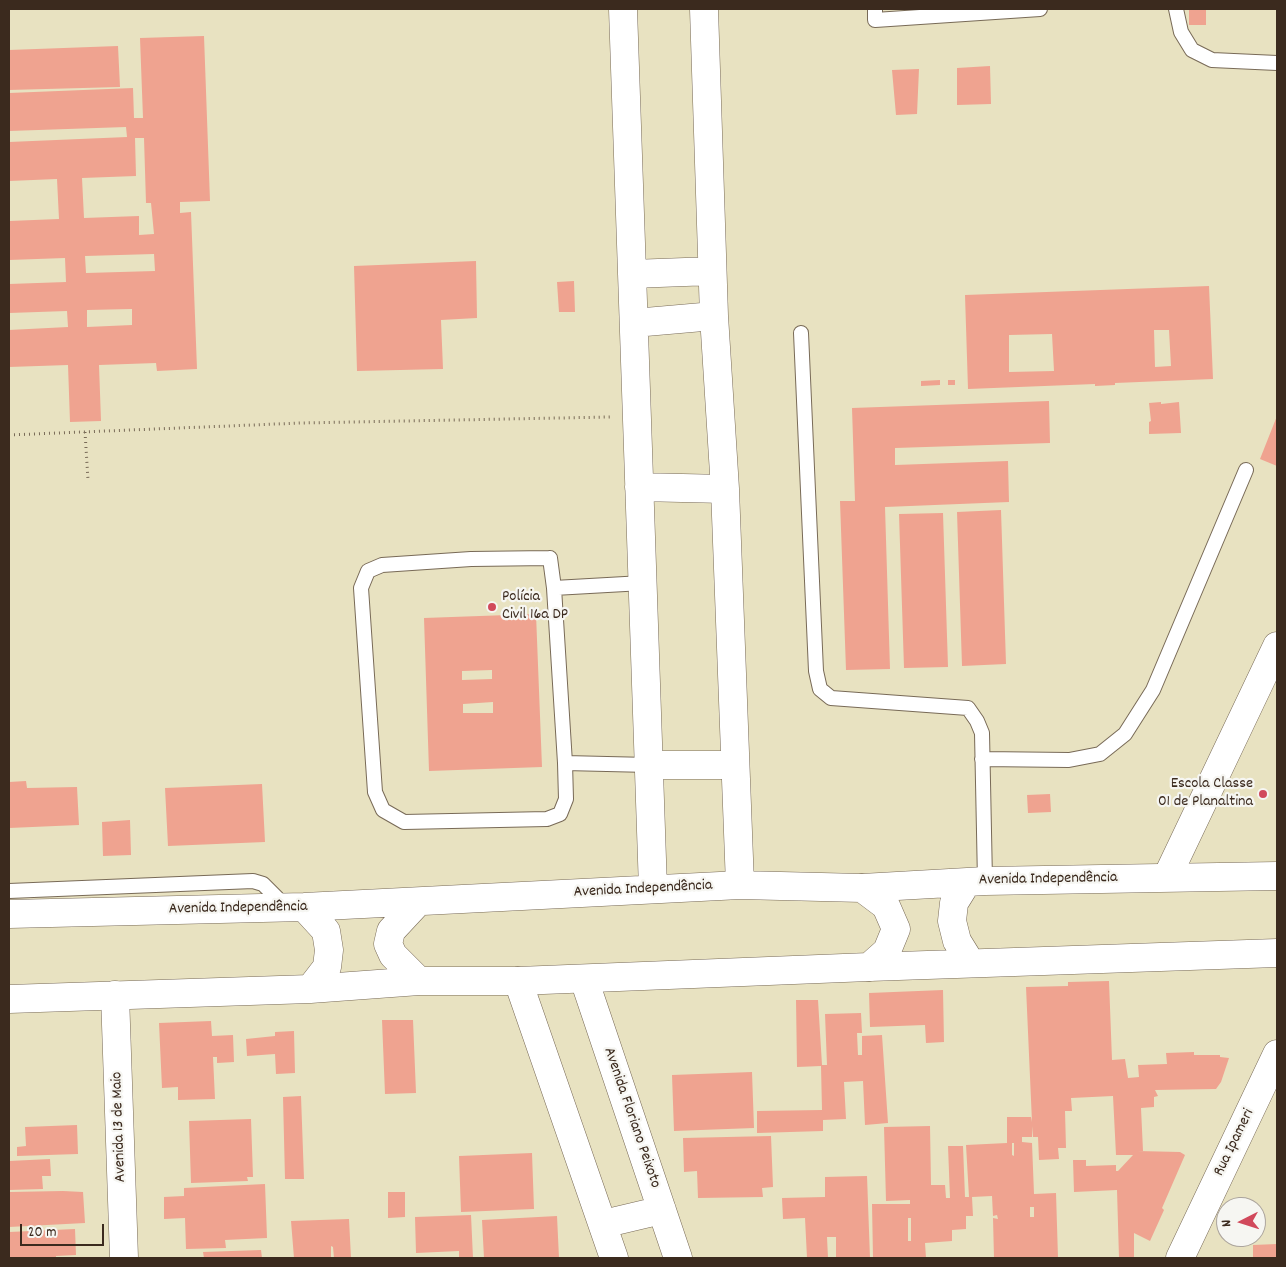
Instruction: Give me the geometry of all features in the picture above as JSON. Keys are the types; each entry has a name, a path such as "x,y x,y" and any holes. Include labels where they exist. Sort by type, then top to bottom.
{"main road":[{"path":"623,9 653,889"},
{"path":"704,9 712,271 725,489 740,885"},
{"path":"632,274 712,271"},
{"path":"634,324 714,316"},
{"path":"640,487 725,489"},
{"path":"1167,877 1277,646"},
{"path":"649,765 735,765"},
{"name":"Avenida Independência","path":"9,914 296,908 740,885 862,888 976,881 1277,876"},
{"path":"970,962 957,942 952,921 954,903 976,881"},
{"path":"862,888 886,906 896,929 887,951 870,968"},
{"path":"418,902 391,931 388,944 393,956 419,981"},
{"path":"296,908 326,931 329,950 327,968 310,989"},
{"path":"9,999 310,989 419,981 584,979 870,968 970,962 1277,953"},
{"name":"Avenida Floriano Peixoto","path":"584,979 678,1258"},
{"path":"518,981 614,1258"},
{"name":"Avenida 13 de Maio","path":"115,995 124,1258"},
{"name":"Rua Ipameri","path":"1180,1258 1277,1054"},
{"path":"603,1224 662,1210"}],"lane":[{"path":"874,9 875,20 1040,9"},
{"path":"1176,9 1181,32 1192,50 1212,60 1277,64"},
{"path":"802,333 816,671 820,689 831,698 968,708 977,721 982,734 976,881"},
{"path":"982,759 1069,760 1100,754 1125,734 1153,690 1246,470"},
{"path":"550,558 554,588 566,799 560,814 547,819 404,822 383,810 375,792 361,588 368,571 382,565 471,559 550,558"},
{"path":"554,588 643,583"},
{"path":"565,763 649,765"},
{"path":"9,890 253,881 263,884 296,908"}],"path":[{"path":"9,435 301,423 637,417"},
{"path":"85,432 88,480"}],"building":[{"path":"1189,9 1206,9 1206,25 1189,25"},
{"path":"204,36 210,201 180,202 180,213 191,212 197,369 157,371 156,363 99,365 101,421 70,422 68,365 9,367 9,330 68,327 67,311 9,313 9,284 66,282 65,258 9,260 9,221 59,219 57,179 9,181 9,142 127,137 126,127 9,131 9,93 133,88 134,118 143,118 140,38","holes":["135,138 144,138 146,203 151,203 154,234 139,235 139,216 84,218 82,178 136,176","154,254 155,271 86,273 85,256","132,309 132,325 87,327 87,310"]},
{"path":"118,46 120,87 9,90 9,50"},
{"path":"990,66 991,104 957,105 957,68"},
{"path":"919,69 917,114 896,115 892,70"},
{"path":"476,261 477,318 441,320 443,369 357,371 354,266"},
{"path":"574,281 575,312 559,312 557,282"},
{"path":"1209,286 1213,379 1115,383 1115,385 1095,386 1095,384 968,389 965,295","holes":["1154,330 1169,330 1171,366 1155,367","1052,334 1054,371 1009,372 1009,335"]},
{"path":"940,380 940,385 921,386 921,381"},
{"path":"948,380 955,380 955,385 948,385"},
{"path":"1049,401 1050,443 895,448 895,465 1008,461 1009,502 885,507 890,669 846,670 840,501 855,501 852,408"},
{"path":"1161,402 1161,404 1179,402 1181,433 1149,434 1149,422 1151,421 1149,403"},
{"path":"1277,416 1277,466 1260,459"},
{"path":"1001,510 1006,664 962,666 957,512"},
{"path":"943,513 948,667 904,668 899,514"},
{"path":"536,614 542,767 429,771 424,618","holes":["492,670 492,679 462,680 462,671","493,702 493,713 463,713 463,704"]},
{"path":"26,781 27,788 77,787 79,825 9,828 9,782"},
{"path":"262,784 265,842 168,846 165,788"},
{"path":"1050,794 1051,812 1028,813 1027,795"},
{"path":"130,820 131,855 103,856 102,822"},
{"path":"1109,981 1112,1060 1125,1059 1128,1078 1139,1077 1138,1065 1167,1064 1166,1053 1194,1052 1194,1055 1220,1055 1220,1057 1229,1058 1221,1082 1216,1089 1155,1090 1158,1096 1154,1097 1154,1107 1141,1108 1143,1151 1137,1151 1180,1152 1185,1155 1150,1241 1134,1233 1134,1258 1119,1258 1117,1190 1074,1192 1073,1160 1086,1160 1086,1166 1116,1165 1116,1171 1118,1171 1133,1155 1116,1155 1113,1096 1071,1098 1072,1111 1065,1111 1066,1148 1058,1148 1059,1159 1039,1160 1038,1137 1033,1137 1032,1126 1032,1137 1022,1137 1022,1142 1032,1143 1034,1194 1056,1193 1058,1258 994,1258 993,1218 998,1219 997,1215 993,1216 992,1196 972,1197 973,1216 966,1216 966,1229 952,1230 952,1241 925,1243 926,1258 873,1258 872,1204 910,1204 910,1200 886,1201 884,1127 930,1126 931,1185 945,1185 946,1198 950,1198 948,1146 963,1146 965,1197 969,1197 966,1145 1007,1143 1007,1117 1031,1117 1032,1122 1026,987 1068,986 1068,982","holes":["1012,1143 1014,1143 1014,1156 1012,1155","1030,1207 1034,1207 1034,1217 1030,1217","908,1218 911,1218 911,1241 908,1241"]},
{"path":"943,990 944,1042 926,1043 925,1025 870,1027 869,993"},
{"path":"796,1000 818,1000 822,1065 827,1065 825,1014 861,1013 862,1033 857,1033 858,1055 862,1055 862,1036 882,1035 888,1123 865,1125 863,1081 844,1082 846,1119 823,1120 823,1131 757,1133 757,1111 822,1110 821,1066 797,1067"},
{"path":"382,1020 413,1020 416,1093 385,1094"},
{"path":"211,1021 212,1036 233,1035 234,1062 217,1063 217,1057 213,1057 215,1099 178,1100 178,1087 162,1088 159,1023"},
{"path":"294,1031 295,1073 276,1074 275,1054 247,1056 246,1039 275,1036 275,1032"},
{"path":"752,1072 754,1128 674,1131 672,1075"},
{"path":"301,1096 304,1179 285,1179 283,1097"},
{"path":"251,1119 253,1177 247,1177 248,1181 191,1183 189,1121"},
{"path":"77,1125 78,1154 17,1156 17,1147 26,1146 25,1127"},
{"path":"771,1136 773,1187 762,1188 763,1197 698,1198 697,1171 684,1172 683,1138"},
{"path":"532,1153 534,1209 461,1212 459,1156"},
{"path":"50,1159 51,1176 42,1176 43,1189 9,1190 9,1161"},
{"path":"867,1176 870,1258 836,1258 836,1237 827,1237 828,1258 807,1258 805,1218 783,1219 782,1198 825,1197 825,1177"},
{"path":"265,1184 267,1238 225,1240 226,1248 186,1249 185,1218 164,1219 164,1197 184,1196 184,1188"},
{"path":"9,1192 83,1192 85,1223 9,1227"},
{"path":"388,1192 405,1192 405,1217 388,1218"},
{"path":"471,1215 473,1258 459,1258 459,1251 416,1253 415,1217"},
{"path":"557,1216 559,1258 484,1258 482,1220"},
{"path":"349,1219 351,1258 334,1258 333,1247 331,1246 331,1258 294,1258 291,1221"},
{"path":"75,1229 76,1255 56,1256 56,1258 9,1258 9,1232"},
{"path":"1266,1244 1277,1244 1277,1258 1253,1258 1253,1247 1266,1247"},
{"path":"261,1250 262,1258 204,1258 203,1252"}],"place":[{"name":"Polícia Civil 16a DP","path":"492,607"},
{"name":"Escola Classe 01 de Planaltina","path":"1263,794"}]}
